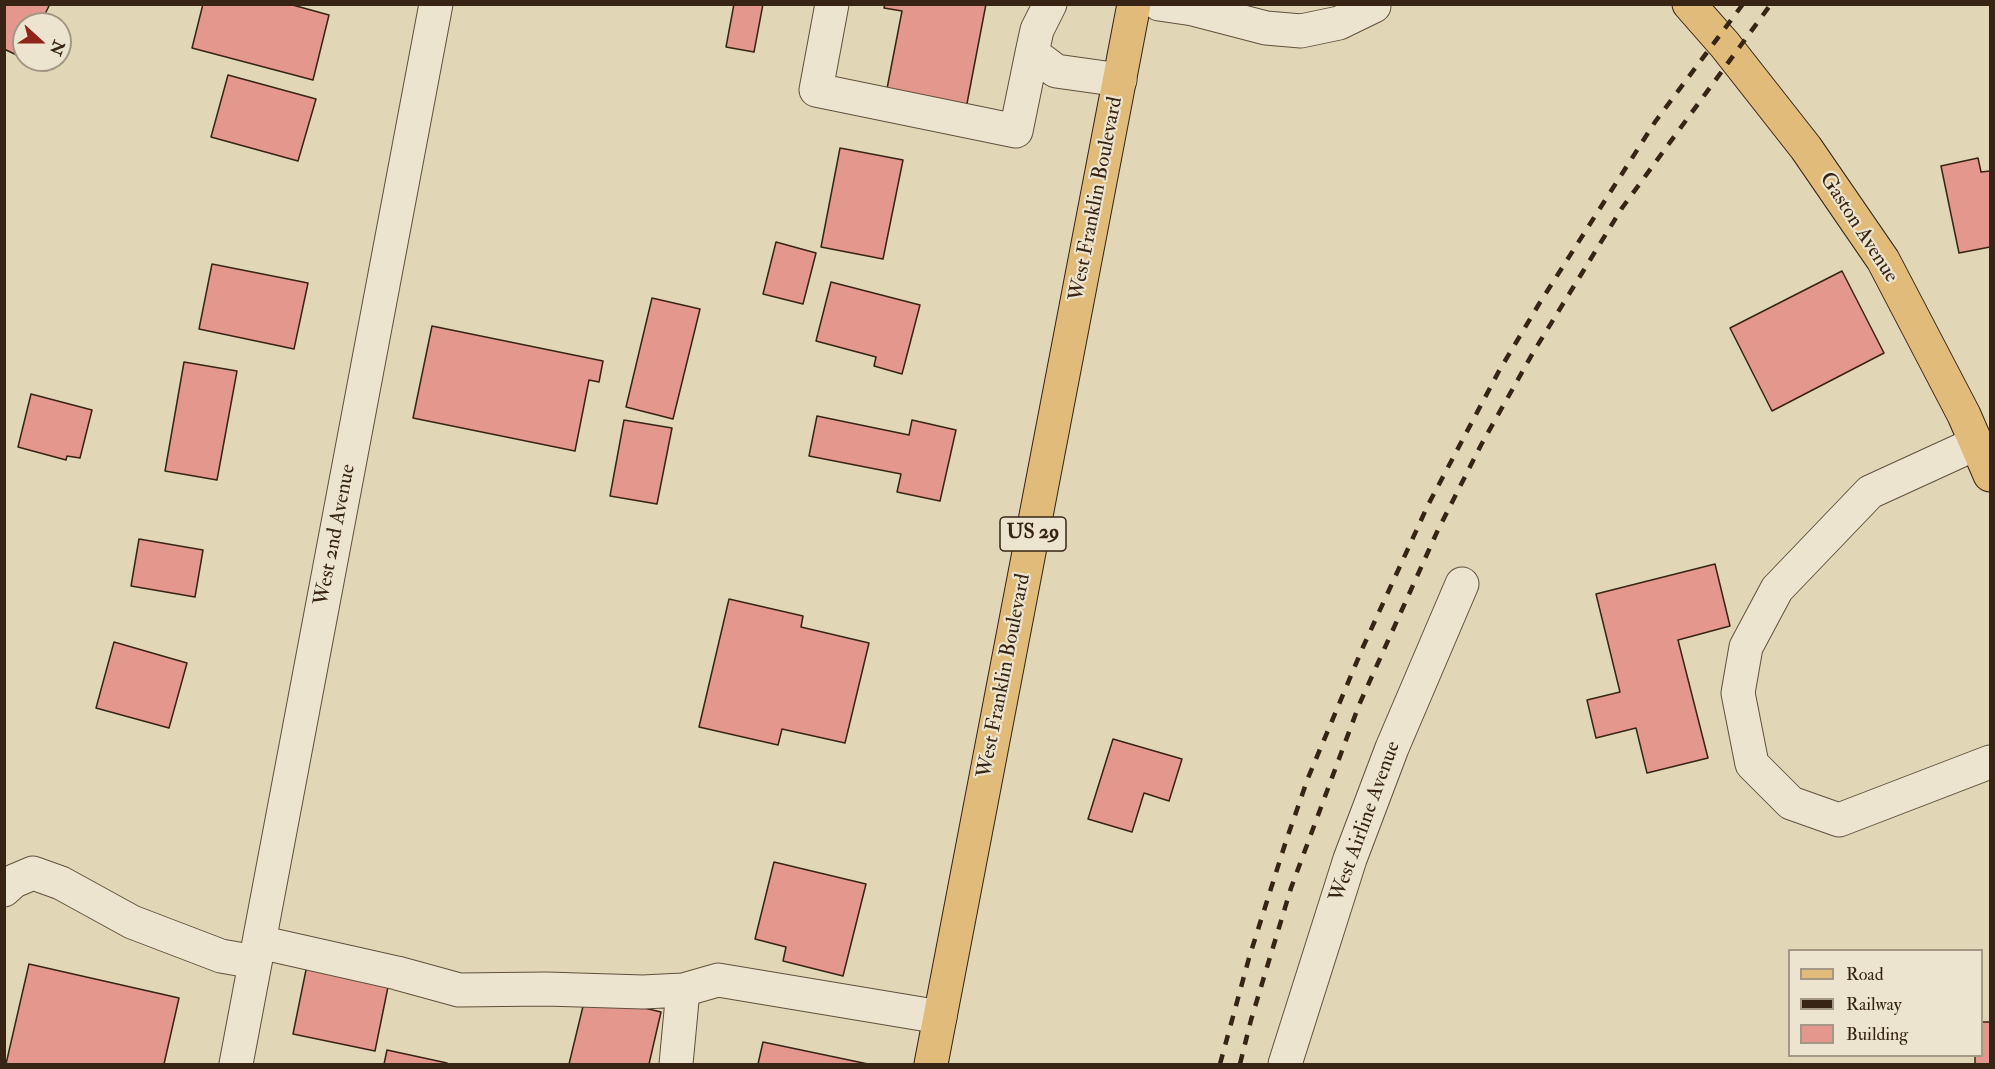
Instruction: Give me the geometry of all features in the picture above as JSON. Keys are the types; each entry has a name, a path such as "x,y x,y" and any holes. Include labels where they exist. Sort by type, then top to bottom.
{"main road":[{"name":"West Franklin Boulevard","path":"931,1065 1134,4"},
{"name":"Gaston Avenue","path":"1689,4 1725,45 1806,148 1883,260 1977,426 1990,476"}],"street":[{"name":"West 2nd Avenue","path":"236,1065 436,4"},
{"path":"832,4 816,90 1016,131 1037,30 1050,4"},
{"path":"1159,4 1193,9 1266,28 1301,31 1339,23 1374,6"},
{"path":"1032,53 1056,71 1120,80"},
{"path":"1977,426 1870,492 1777,589 1746,647 1738,693 1752,764 1791,802 1839,820 1990,762"},
{"name":"West Airline Avenue","path":"1285,1065 1350,859 1392,748 1462,584"},
{"path":"4,891 14,881 33,873 61,883 132,922 221,956 256,952 397,973 459,990 546,989 643,992 683,990 718,980 940,1017"},
{"path":"676,1065 683,990"}],"building":[{"path":"4,4 50,4 46,12 12,12 12,53 4,49"},
{"path":"203,4 289,4 329,15 313,80 192,48"},
{"path":"734,4 763,4 754,52 726,47"},
{"path":"885,4 986,4 965,114 885,99 902,11 884,8"},
{"path":"228,75 316,99 298,161 211,137"},
{"path":"840,148 903,160 883,259 821,247"},
{"path":"1978,158 1981,172 1990,171 1990,247 1959,253 1941,166"},
{"path":"776,242 816,253 803,304 763,294"},
{"path":"212,264 308,283 294,349 199,329"},
{"path":"1842,271 1884,353 1772,411 1730,328"},
{"path":"831,282 920,305 902,374 874,366 876,357 816,341"},
{"path":"652,298 700,309 673,419 626,407"},
{"path":"432,326 603,361 599,382 589,380 575,451 413,418"},
{"path":"184,362 237,371 217,480 165,471"},
{"path":"31,394 92,410 80,458 67,456 66,460 18,447"},
{"path":"817,416 909,435 912,420 956,430 940,501 897,492 901,474 809,456"},
{"path":"624,420 672,428 657,504 610,496"},
{"path":"139,539 203,550 195,597 131,586"},
{"path":"1715,564 1730,626 1678,640 1708,758 1647,773 1636,728 1596,738 1587,700 1620,692 1596,594"},
{"path":"729,599 803,616 801,627 869,643 845,743 782,729 778,745 699,727"},
{"path":"114,642 187,663 169,728 96,708"},
{"path":"1113,739 1182,759 1169,801 1144,793 1132,832 1088,819"},
{"path":"774,862 866,884 843,976 783,961 786,947 755,939"},
{"path":"308,960 390,977 375,1051 293,1034"},
{"path":"29,964 179,998 164,1064 6,1064"},
{"path":"586,994 661,1012 649,1064 569,1064"},
{"path":"1983,1022 1990,1022 1990,1064 1975,1064 1975,1057 1983,1057"},
{"path":"763,1042 868,1064 758,1064"},
{"path":"387,1050 447,1063 447,1064 384,1064"}],"railway":[{"path":"1220,1064 1249,958 1308,778 1363,647 1428,505 1499,371 1539,304 1655,122 1743,4"},
{"path":"1240,1064 1291,888 1359,705 1437,532 1481,445 1534,351 1622,208 1771,4"}]}
